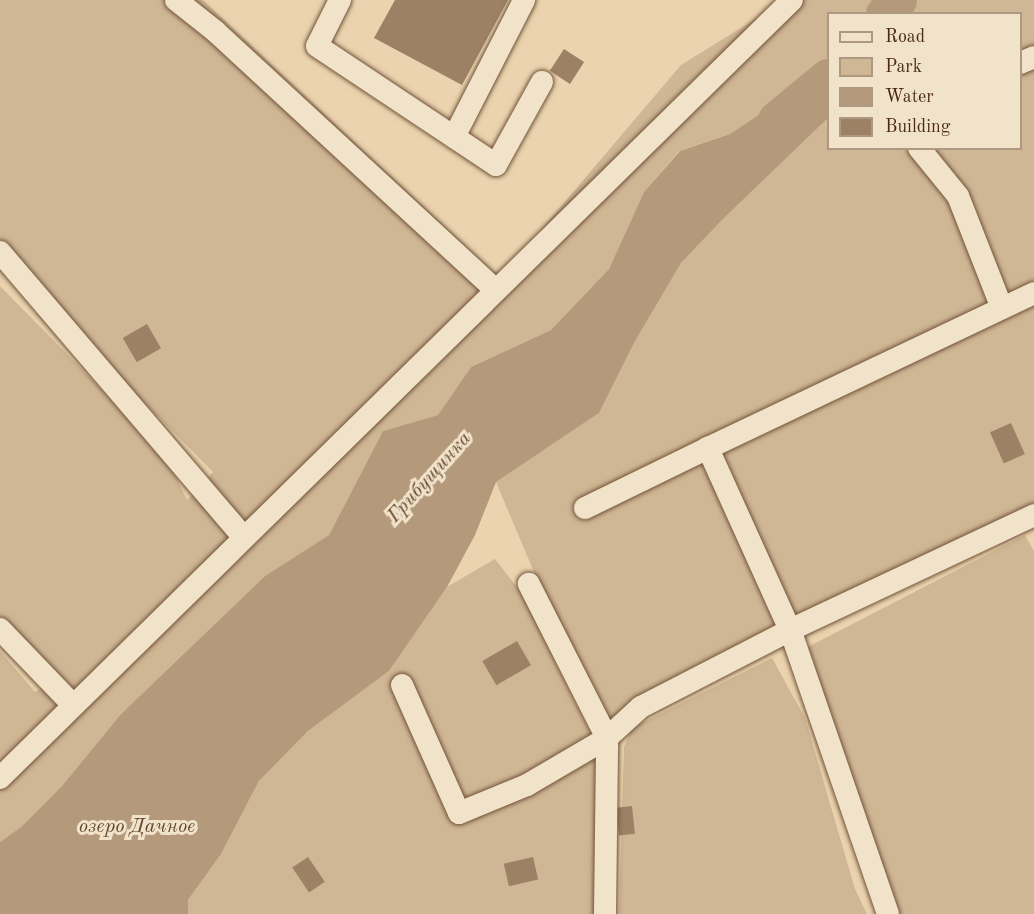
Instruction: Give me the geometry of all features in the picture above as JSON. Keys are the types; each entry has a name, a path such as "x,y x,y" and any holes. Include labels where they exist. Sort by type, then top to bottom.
{"lane":[{"path":"176,0 215,31 496,290"},
{"path":"340,0 317,46 496,165 542,82"},
{"path":"454,137 524,0"},
{"path":"0,778 792,0"},
{"path":"922,150 958,196 1002,308"},
{"path":"0,252 243,537"},
{"path":"585,508 1034,293"},
{"path":"708,448 790,630 888,914"},
{"path":"402,685 459,813 527,785 608,738 641,707 790,630 1034,515"},
{"path":"529,584 608,738 605,914"},
{"path":"0,629 74,705"}],"green space":[{"path":"0,0 203,0 500,278 681,65 786,0 1034,0 1034,507 609,727 564,643 496,482 599,413 634,343 681,263 723,219 827,119 827,150 1022,150 1022,12 827,12 827,94 808,82 730,134 679,151 644,192 609,269 551,330 471,367 438,415 383,431 329,535 265,576 121,714 62,786 21,827 0,842 0,651 35,692 54,680 0,624 0,286 165,454 187,500 213,472 0,257"},
{"path":"1025,535 1034,551 1034,914 890,914 806,648"},
{"path":"495,559 520,591 603,758 603,914 188,914 188,900 221,854 259,781 308,731 389,671 447,587"},
{"path":"772,658 805,718 855,889 867,914 619,914 624,747 632,728"}],"water":[{"name":"озеро Дачное","path":"809,81 827,94 827,119 723,219 681,263 634,343 599,413 496,482 475,535 447,587 389,671 308,731 259,781 221,854 188,900 188,914 0,914 0,842 21,827 62,786 121,714 265,576 329,535 383,431 438,415 471,367 551,330 609,269 644,192 680,151 730,134"}],"building":[{"path":"395,0 508,0 462,85 374,38"},
{"path":"564,49 584,62 570,84 550,71"},
{"path":"147,324 161,348 137,362 123,338"},
{"path":"1011,423 1025,454 1004,463 990,432"},
{"path":"517,641 531,665 496,685 482,661"},
{"path":"632,806 635,834 619,836 616,808"},
{"path":"308,857 325,882 309,892 292,868"},
{"path":"533,857 538,879 509,886 504,864"}],"waterway":[{"name":"Грибущинка","path":"887,12 897,0"},
{"name":"Грибущинка","path":"777,120 827,79"}]}
